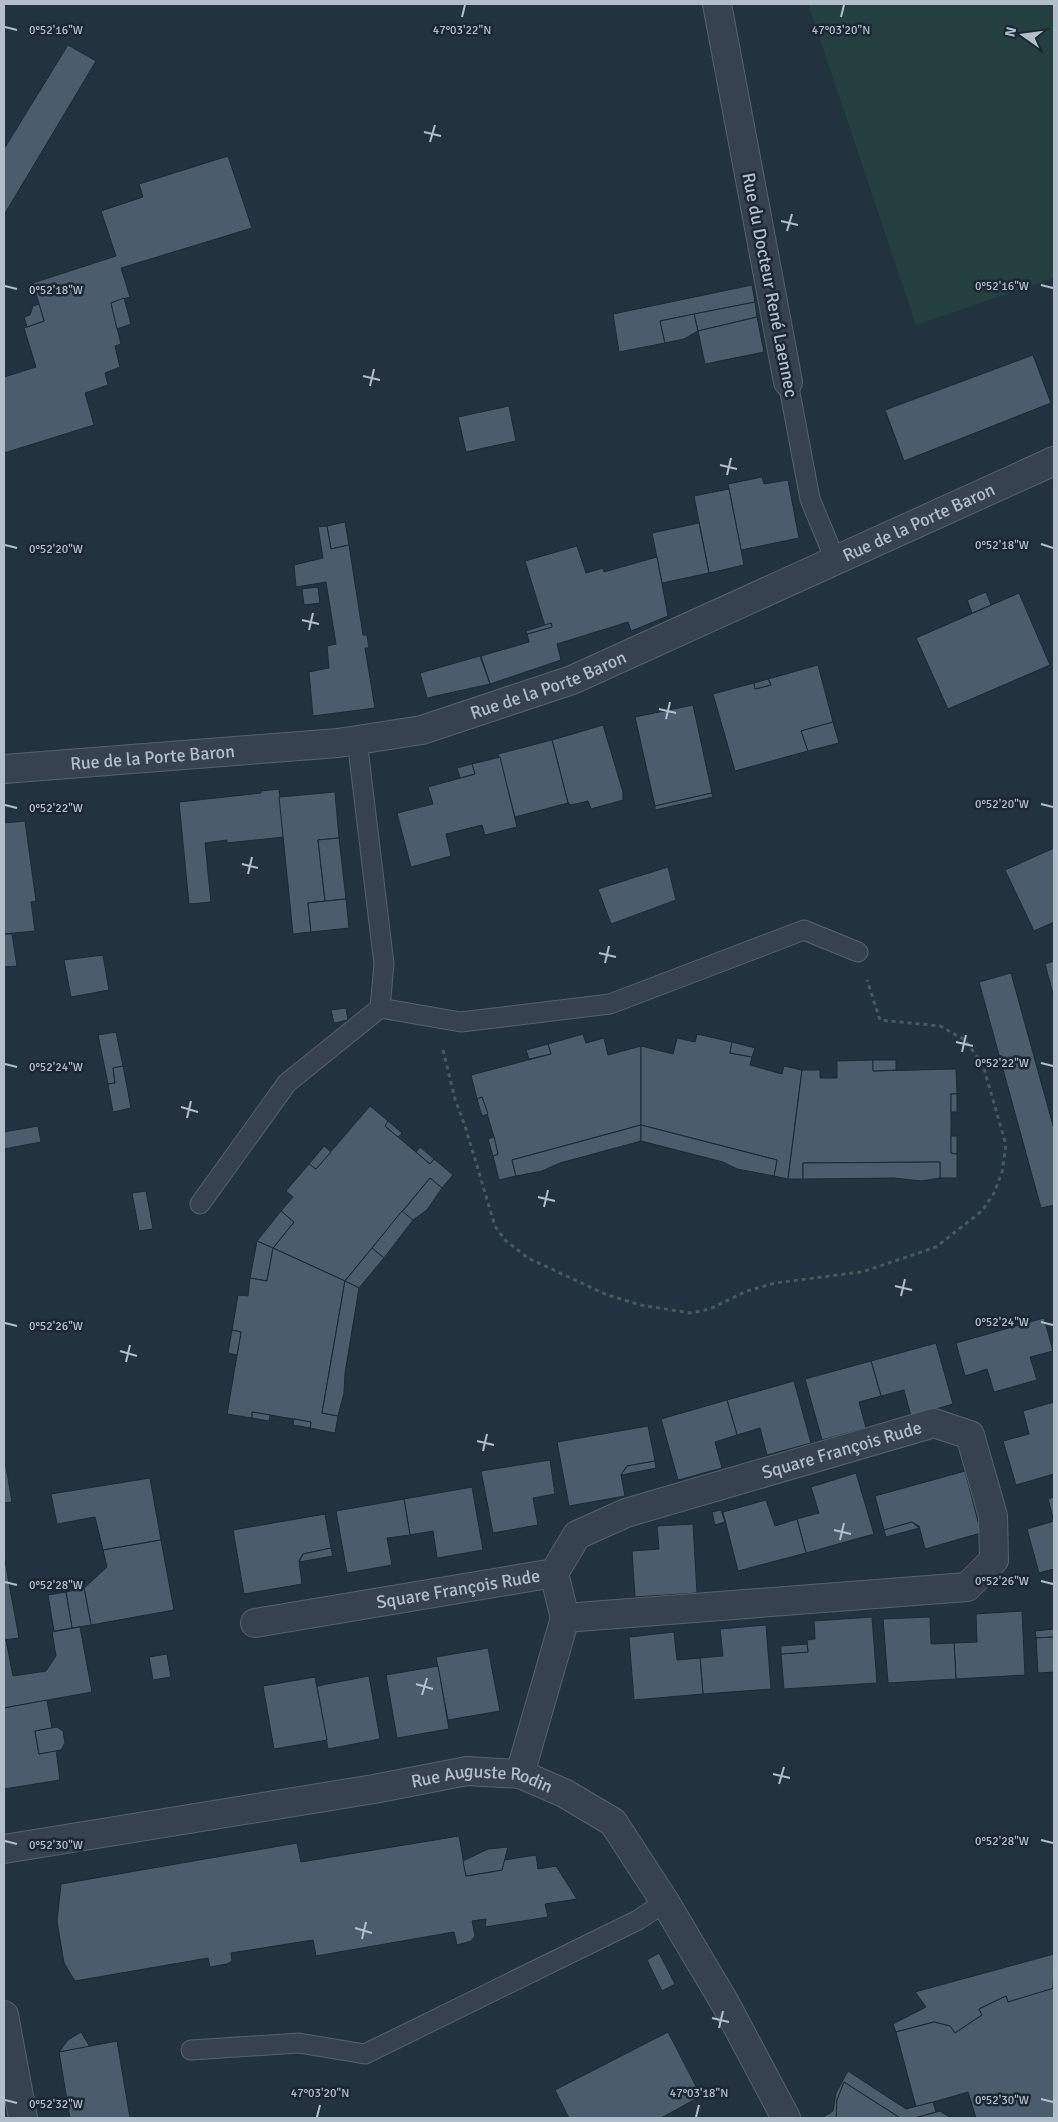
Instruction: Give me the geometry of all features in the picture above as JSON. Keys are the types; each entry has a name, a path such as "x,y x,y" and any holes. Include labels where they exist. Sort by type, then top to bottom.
{"street":[{"name":"Rue du Docteur René Laennec","path":"718,4 788,382"},
{"name":"Rue de la Porte Baron","path":"4,769 357,740 422,730 572,680 836,562 1054,461"},
{"name":"Square François Rude","path":"255,1623 554,1573 578,1535 626,1513 934,1423 970,1435 993,1516 994,1560 967,1587 566,1618"},
{"path":"520,1774 566,1618 554,1573"},
{"name":"Rue Auguste Rodin","path":"4,1849 374,1789 467,1771 520,1774 564,1793 613,1822 666,1902 725,2003 786,2118"},
{"path":"4,2015 23,2118"}],"lane":[{"name":"Rue du Docteur René Laennec","path":"788,382 810,499 836,562"},
{"path":"200,1204 287,1083 380,1008 384,964 357,740"},
{"path":"380,1008 462,1022 610,1004 804,930 858,952"},
{"path":"191,2050 299,2043 365,2054 638,1920 666,1902"}],"path":[{"path":"436,1018 455,1099 495,1226 505,1240 528,1258 569,1279 605,1294 640,1304 691,1314 710,1309 747,1291 775,1283 862,1272 936,1247 982,1211 994,1193 1002,1172 1006,1145 991,1087 983,1065 965,1040 940,1026 880,1020 858,952"}],"green space":[{"path":"808,4 1054,4 1054,278 916,325"}],"building":[{"path":"68,45 96,61 4,215 4,149"},
{"path":"228,156 252,228 121,268 130,297 111,303 121,344 115,346 120,367 105,373 108,385 85,393 94,425 4,453 4,377 36,367 24,328 44,321 33,283 116,256 101,211 143,197 139,184"},
{"path":"752,285 755,302 660,321 665,343 619,352 613,314"},
{"path":"124,298 131,324 117,329 111,303"},
{"path":"755,302 757,317 698,331 694,314"},
{"path":"39,304 44,321 27,327 24,317 30,315 33,306"},
{"path":"694,314 698,331 684,339 665,343 660,321"},
{"path":"757,317 764,352 705,364 698,331"},
{"path":"1033,355 1051,403 904,461 885,410"},
{"path":"509,406 516,441 466,452 458,417"},
{"path":"762,477 764,484 788,480 799,538 741,550 728,484"},
{"path":"729,489 744,565 709,573 694,496"},
{"path":"345,522 349,545 331,549 327,526"},
{"path":"699,523 709,573 662,583 652,533"},
{"path":"327,526 331,549 349,545 363,635 367,635 369,648 365,648 375,708 313,716 309,672 329,668 327,646 336,644 326,582 296,587 294,565 323,558 318,527"},
{"path":"577,546 586,573 603,568 604,572 657,557 668,616 631,631 628,622 557,644 561,660 490,684 481,656 529,642 527,634 552,627 551,623 545,626 525,561"},
{"path":"318,587 320,603 304,605 302,589"},
{"path":"986,592 991,605 972,613 967,600"},
{"path":"1019,593 1050,665 948,709 916,638"},
{"path":"551,623 552,627 527,634 526,631"},
{"path":"480,656 490,684 427,698 420,673"},
{"path":"818,665 833,722 801,731 808,751 735,771 713,694 754,683 755,689 771,685 768,679"},
{"path":"768,679 771,685 755,689 754,683"},
{"path":"693,705 712,793 655,806 635,717"},
{"path":"833,722 839,743 808,751 801,731"},
{"path":"603,725 623,792 623,800 591,809 588,801 571,805 568,803 552,740"},
{"path":"552,740 568,803 515,817 498,754"},
{"path":"500,757 517,827 485,835 482,825 446,834 451,856 411,867 397,813 433,804 428,787 475,774 472,764"},
{"path":"472,764 475,774 460,778 457,768"},
{"path":"279,789 284,837 227,843 227,840 205,843 211,902 189,904 179,802 261,793 261,791"},
{"path":"335,792 339,838 318,840 325,901 308,903 311,932 293,934 279,797"},
{"path":"712,793 713,797 655,810 655,806"},
{"path":"25,821 36,901 31,902 35,931 4,934 4,823"},
{"path":"339,838 346,899 325,901 318,840"},
{"path":"1054,848 1054,922 1034,931 1005,870"},
{"path":"668,867 676,900 611,924 598,889"},
{"path":"346,899 349,928 311,932 308,903"},
{"path":"4,934 12,934 17,966 4,967"},
{"path":"103,955 109,990 71,997 64,960"},
{"path":"1054,961 1054,998 1045,964"},
{"path":"1011,973 1054,1129 1054,1205 1041,1208 979,982"},
{"path":"346,1008 348,1020 334,1023 331,1010"},
{"path":"116,1032 123,1066 113,1068 115,1083 108,1084 98,1035"},
{"path":"583,1034 586,1043 604,1038 608,1055 641,1046 641,1125 512,1160 516,1176 499,1180 493,1156 498,1154 494,1137 482,1097 477,1099 471,1075 551,1054 548,1044"},
{"path":"697,1034 732,1042 730,1053 752,1057 750,1065 782,1074 784,1066 802,1070 788,1179 774,1176 777,1160 641,1125 641,1046 673,1054 677,1038 695,1042"},
{"path":"732,1042 755,1048 752,1057 730,1053"},
{"path":"548,1044 551,1054 529,1059 526,1050"},
{"path":"873,1060 873,1071 956,1069 957,1094 951,1094 951,1153 957,1154 957,1178 940,1178 940,1162 803,1163 803,1179 788,1179 802,1070 820,1070 820,1078 837,1078 837,1061"},
{"path":"873,1060 896,1060 896,1070 873,1071"},
{"path":"123,1066 131,1108 113,1112 108,1084 115,1083 113,1068"},
{"path":"951,1094 957,1094 957,1112 951,1112"},
{"path":"482,1097 488,1114 482,1116 477,1099"},
{"path":"370,1106 388,1121 385,1126 430,1164 434,1159 453,1175 442,1188 430,1178 345,1281 273,1248 294,1222 281,1211 293,1197 286,1191 309,1164 316,1169"},
{"path":"388,1121 402,1133 398,1137 385,1126"},
{"path":"641,1125 641,1141 560,1163 542,1171 516,1176 512,1160"},
{"path":"641,1125 777,1160 774,1176 737,1169 723,1162 641,1141"},
{"path":"38,1126 41,1142 4,1149 4,1132"},
{"path":"951,1136 957,1136 957,1154 951,1153"},
{"path":"494,1137 498,1154 493,1156 488,1139"},
{"path":"324,1146 331,1152 316,1169 309,1164"},
{"path":"420,1147 434,1159 430,1164 416,1152"},
{"path":"940,1162 940,1178 921,1181 894,1178 803,1179 803,1163"},
{"path":"430,1178 442,1188 427,1210 413,1220 359,1288 345,1281"},
{"path":"146,1191 153,1229 139,1231 132,1193"},
{"path":"281,1211 294,1222 273,1248 257,1241"},
{"path":"402,1211 413,1220 384,1258 372,1248"},
{"path":"257,1241 273,1248 267,1281 250,1278"},
{"path":"273,1248 345,1281 322,1413 338,1416 335,1433 310,1428 311,1422 252,1412 252,1418 227,1414 241,1332 232,1330 238,1295 248,1296 250,1278 267,1281"},
{"path":"372,1248 384,1258 359,1288 345,1281"},
{"path":"345,1281 359,1288 345,1373 344,1393 338,1416 322,1413"},
{"path":"1044,1318 1053,1351 1030,1357 1037,1380 994,1392 987,1369 965,1376 956,1343"},
{"path":"232,1330 241,1332 237,1355 228,1353"},
{"path":"936,1343 953,1404 911,1416 904,1390 881,1396 871,1361"},
{"path":"871,1361 881,1396 859,1402 866,1428 822,1440 805,1379"},
{"path":"794,1381 811,1443 767,1455 760,1428 737,1435 727,1400"},
{"path":"727,1400 737,1435 715,1442 722,1468 678,1480 661,1419"},
{"path":"1054,1402 1054,1474 1016,1485 1003,1441 1029,1434 1023,1411"},
{"path":"252,1412 270,1415 269,1421 252,1418"},
{"path":"294,1419 311,1422 310,1428 293,1425"},
{"path":"648,1426 655,1461 627,1466 621,1475 625,1496 569,1506 557,1442"},
{"path":"550,1460 555,1494 533,1498 538,1525 493,1533 481,1471"},
{"path":"655,1461 656,1468 621,1475 627,1466"},
{"path":"4,1465 6,1467 12,1502 4,1503"},
{"path":"965,1471 981,1533 925,1549 919,1526 912,1522 884,1530 875,1496"},
{"path":"856,1473 874,1534 806,1553 797,1519 819,1513 811,1487"},
{"path":"150,1478 161,1540 103,1550 95,1517 57,1524 51,1494"},
{"path":"472,1487 483,1550 437,1558 433,1531 410,1535 404,1499"},
{"path":"1054,1497 1054,1521 1048,1499"},
{"path":"404,1499 410,1535 387,1538 392,1565 347,1573 336,1511"},
{"path":"766,1500 775,1526 797,1519 806,1553 738,1571 723,1512"},
{"path":"721,1510 725,1522 715,1525 712,1512"},
{"path":"325,1514 331,1548 303,1554 299,1561 302,1584 244,1594 233,1530"},
{"path":"1054,1521 1054,1569 1039,1573 1027,1529"},
{"path":"912,1522 919,1528 886,1537 884,1530"},
{"path":"693,1524 697,1593 635,1597 632,1551 659,1549 657,1526"},
{"path":"161,1540 174,1610 91,1625 84,1588 107,1567 103,1550"},
{"path":"331,1548 333,1556 299,1562 303,1554"},
{"path":"4,1556 19,1638 4,1640"},
{"path":"84,1588 91,1625 72,1628 66,1592"},
{"path":"66,1592 72,1628 54,1631 48,1595"},
{"path":"1022,1611 1025,1675 956,1679 954,1643 977,1642 976,1614"},
{"path":"872,1617 877,1683 784,1689 781,1654 808,1652 807,1640 815,1639 814,1621"},
{"path":"930,1617 931,1644 954,1643 956,1679 888,1683 883,1619"},
{"path":"766,1625 771,1689 703,1694 700,1658 723,1656 720,1629"},
{"path":"80,1627 92,1692 4,1708 4,1640 6,1640 13,1676 46,1671 56,1656 52,1632"},
{"path":"1054,1629 1054,1637 1036,1638 1035,1631"},
{"path":"674,1632 677,1660 700,1658 703,1694 634,1700 629,1637"},
{"path":"1054,1637 1054,1672 1038,1673 1036,1638"},
{"path":"807,1644 808,1652 781,1654 781,1646"},
{"path":"488,1648 500,1711 448,1720 436,1657"},
{"path":"167,1654 171,1677 153,1680 149,1657"},
{"path":"438,1666 449,1729 397,1738 386,1675"},
{"path":"369,1676 380,1739 328,1749 317,1686"},
{"path":"315,1677 327,1740 274,1749 263,1686"},
{"path":"47,1700 52,1728 35,1731 39,1754 56,1750 60,1780 4,1789 4,1708"},
{"path":"57,1727 63,1731 65,1743 61,1750 39,1754 35,1731"},
{"path":"459,1836 466,1876 502,1870 504,1860 536,1855 538,1869 556,1866 577,1899 545,1904 548,1917 485,1927 486,1919 472,1921 475,1936 471,1941 457,1945 454,1932 316,1956 313,1940 231,1953 232,1961 227,1964 210,1967 208,1958 75,1981 64,1963 57,1921 61,1884 297,1843 301,1862"},
{"path":"508,1847 502,1870 466,1876 463,1861 488,1849"},
{"path":"659,1953 675,1984 662,1991 647,1960"},
{"path":"1054,1954 1053,1989 1008,2002 1006,1996 979,2009 982,2015 955,2033 950,2026 934,2022 896,2032 893,2024 926,2007 915,1992"},
{"path":"1054,1988 1054,2118 976,2118 968,2092 916,2107 896,2032 934,2022 950,2026 955,2033 982,2015 979,2009 1006,1996 1008,2002"},
{"path":"81,2032 90,2047 59,2052 68,2040"},
{"path":"668,2032 701,2096 661,2118 569,2118 555,2090"},
{"path":"117,2041 130,2118 70,2118 59,2052"},
{"path":"848,2071 906,2109 933,2102 936,2112 914,2118 900,2118 844,2082 837,2100 837,2118 822,2118 833,2111 836,2093"},
{"path":"844,2082 900,2118 836,2118 837,2100"},
{"path":"940,2111 951,2118 914,2118 919,2117"}]}
